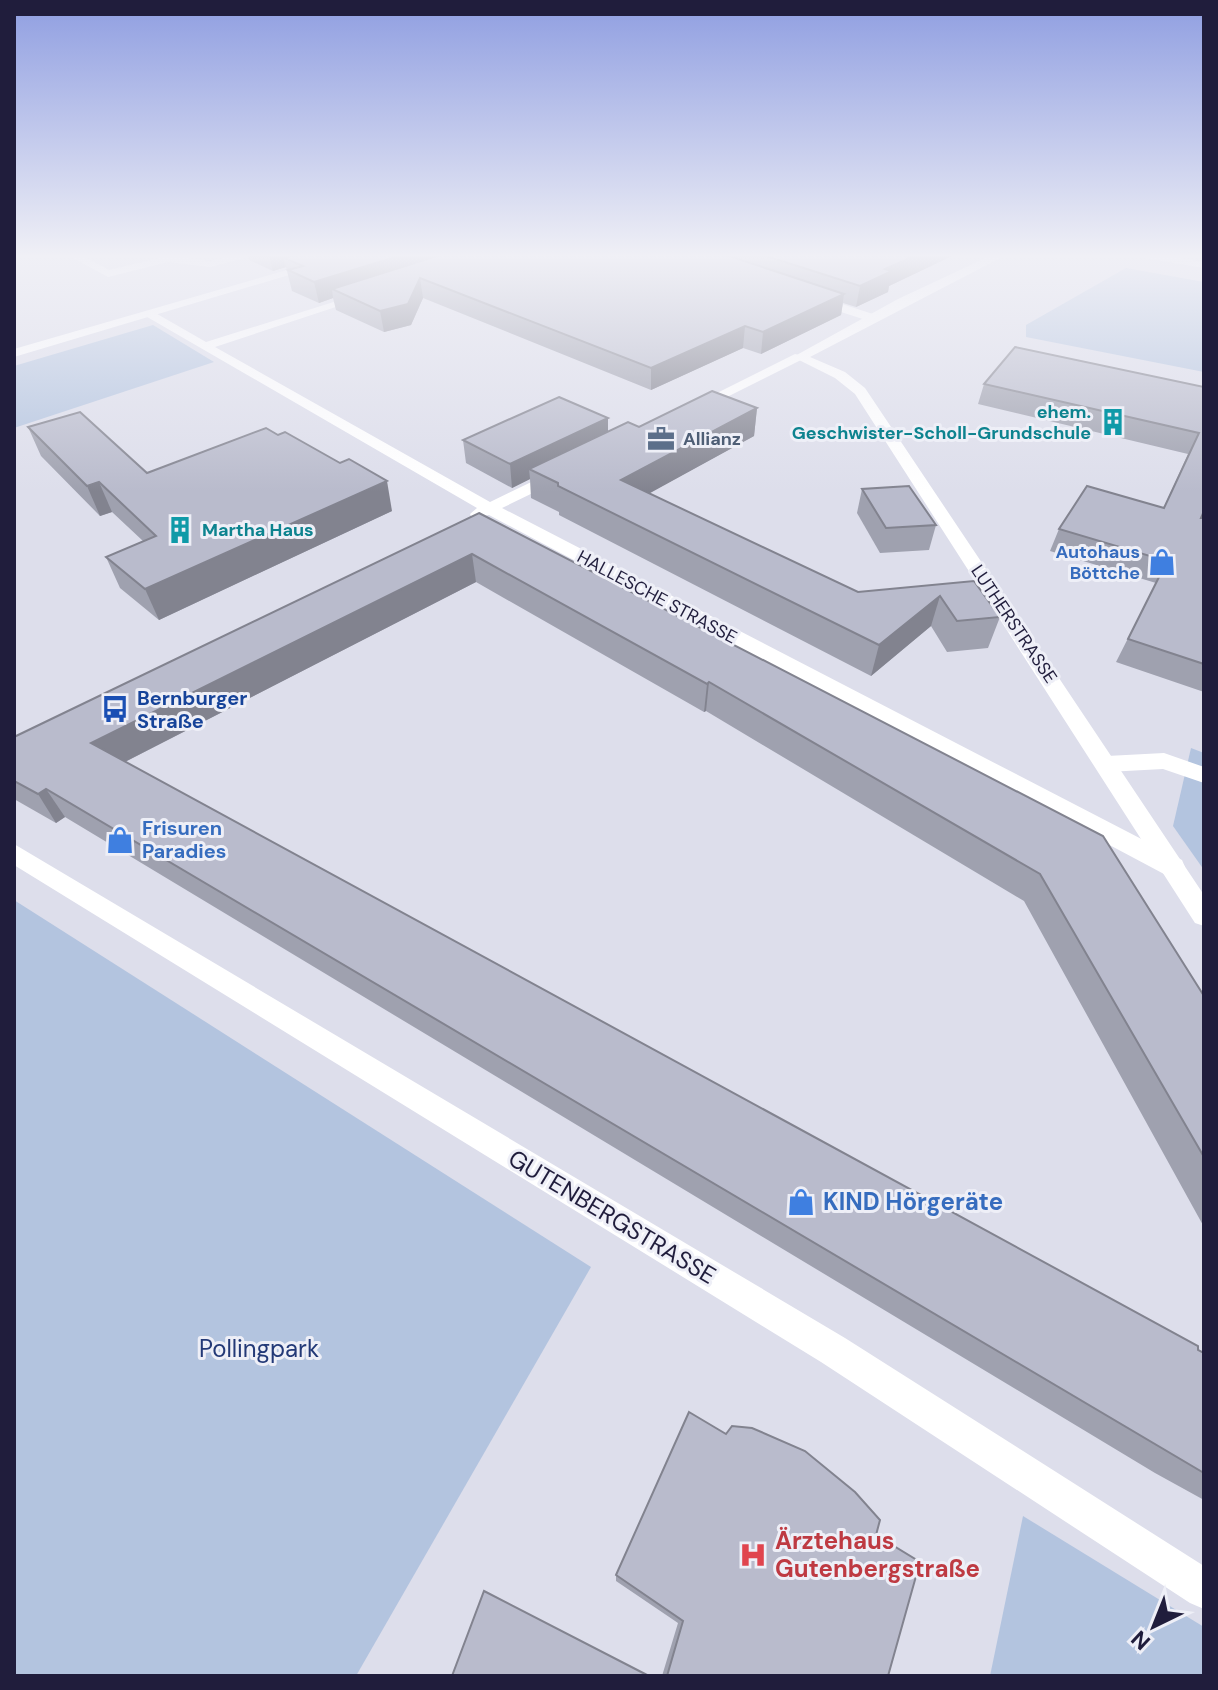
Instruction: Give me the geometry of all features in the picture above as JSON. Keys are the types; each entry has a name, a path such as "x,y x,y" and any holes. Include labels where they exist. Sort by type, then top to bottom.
{"street":[{"path":"14,340 36,334"},
{"path":"14,353 80,334"},
{"name":"HALLESCHE STRASSE","path":"183,334 489,508 1173,867"},
{"path":"205,346 243,334"},
{"path":"684,413 843,334"},
{"name":"LUTHERSTRASSE","path":"800,357 840,375 860,391 1204,916"},
{"path":"468,519 573,468"},
{"path":"1107,764 1164,761 1204,775"},
{"name":"GUTENBERGSTRASSE","path":"14,853 833,1350 1191,1581"}],"green space":[{"path":"123,334 168,334 214,362 14,428 14,366"},
{"path":"1026,334 1204,334 1204,372 1026,337"},
{"path":"1191,748 1204,753 1204,870 1173,826"},
{"name":"Pollingpark","path":"14,900 591,1267 356,1676 14,1676"},
{"path":"1023,1516 1204,1627 1204,1676 990,1676"}],"building":[{"path":"563,334 727,334 651,368"},
{"path":"1015,347 1204,387 1204,511 1201,518 1204,518 1204,664 1128,639 1167,561 1059,529 1087,486 1164,508 1199,433 984,384"},
{"path":"712,391 757,408 621,480 858,592 974,581 1000,617 957,621 940,596 879,645 529,469 628,422 639,427"},
{"path":"559,397 608,418 510,464 463,440"},
{"path":"80,412 147,473 266,428 278,435 285,432 340,463 349,459 387,481 145,589 106,557 156,536 99,482 87,486 28,427"},
{"path":"909,486 936,525 886,528 862,489"},
{"path":"479,513 1103,836 1204,996 1204,1157 1040,874 709,682 707,684 472,554 91,743 1198,1346 1198,1350 1204,1353 1204,1473 46,789 38,794 14,781 14,737"},
{"name":"Ärztehaus Gutenbergstraße","path":"689,1412 726,1434 732,1426 752,1428 805,1451 855,1492 880,1520 876,1535 920,1562 888,1676 667,1676 683,1621 616,1575"},
{"path":"484,1591 649,1676 452,1676"}],"place":[{"name":"ehem. Geschwister-Scholl-Grundschule","path":"1113,422"},
{"name":"Allianz","path":"661,439"},
{"name":"Martha Haus","path":"180,530"},
{"name":"Autohaus Böttche","path":"1162,562"},
{"name":"Bernburger Straße","path":"115,709"},
{"name":"Frisuren Paradies","path":"120,840"},
{"name":"KIND Hörgeräte","path":"801,1202"},
{"name":"Ärztehaus Gutenbergstraße","path":"753,1555"}]}
